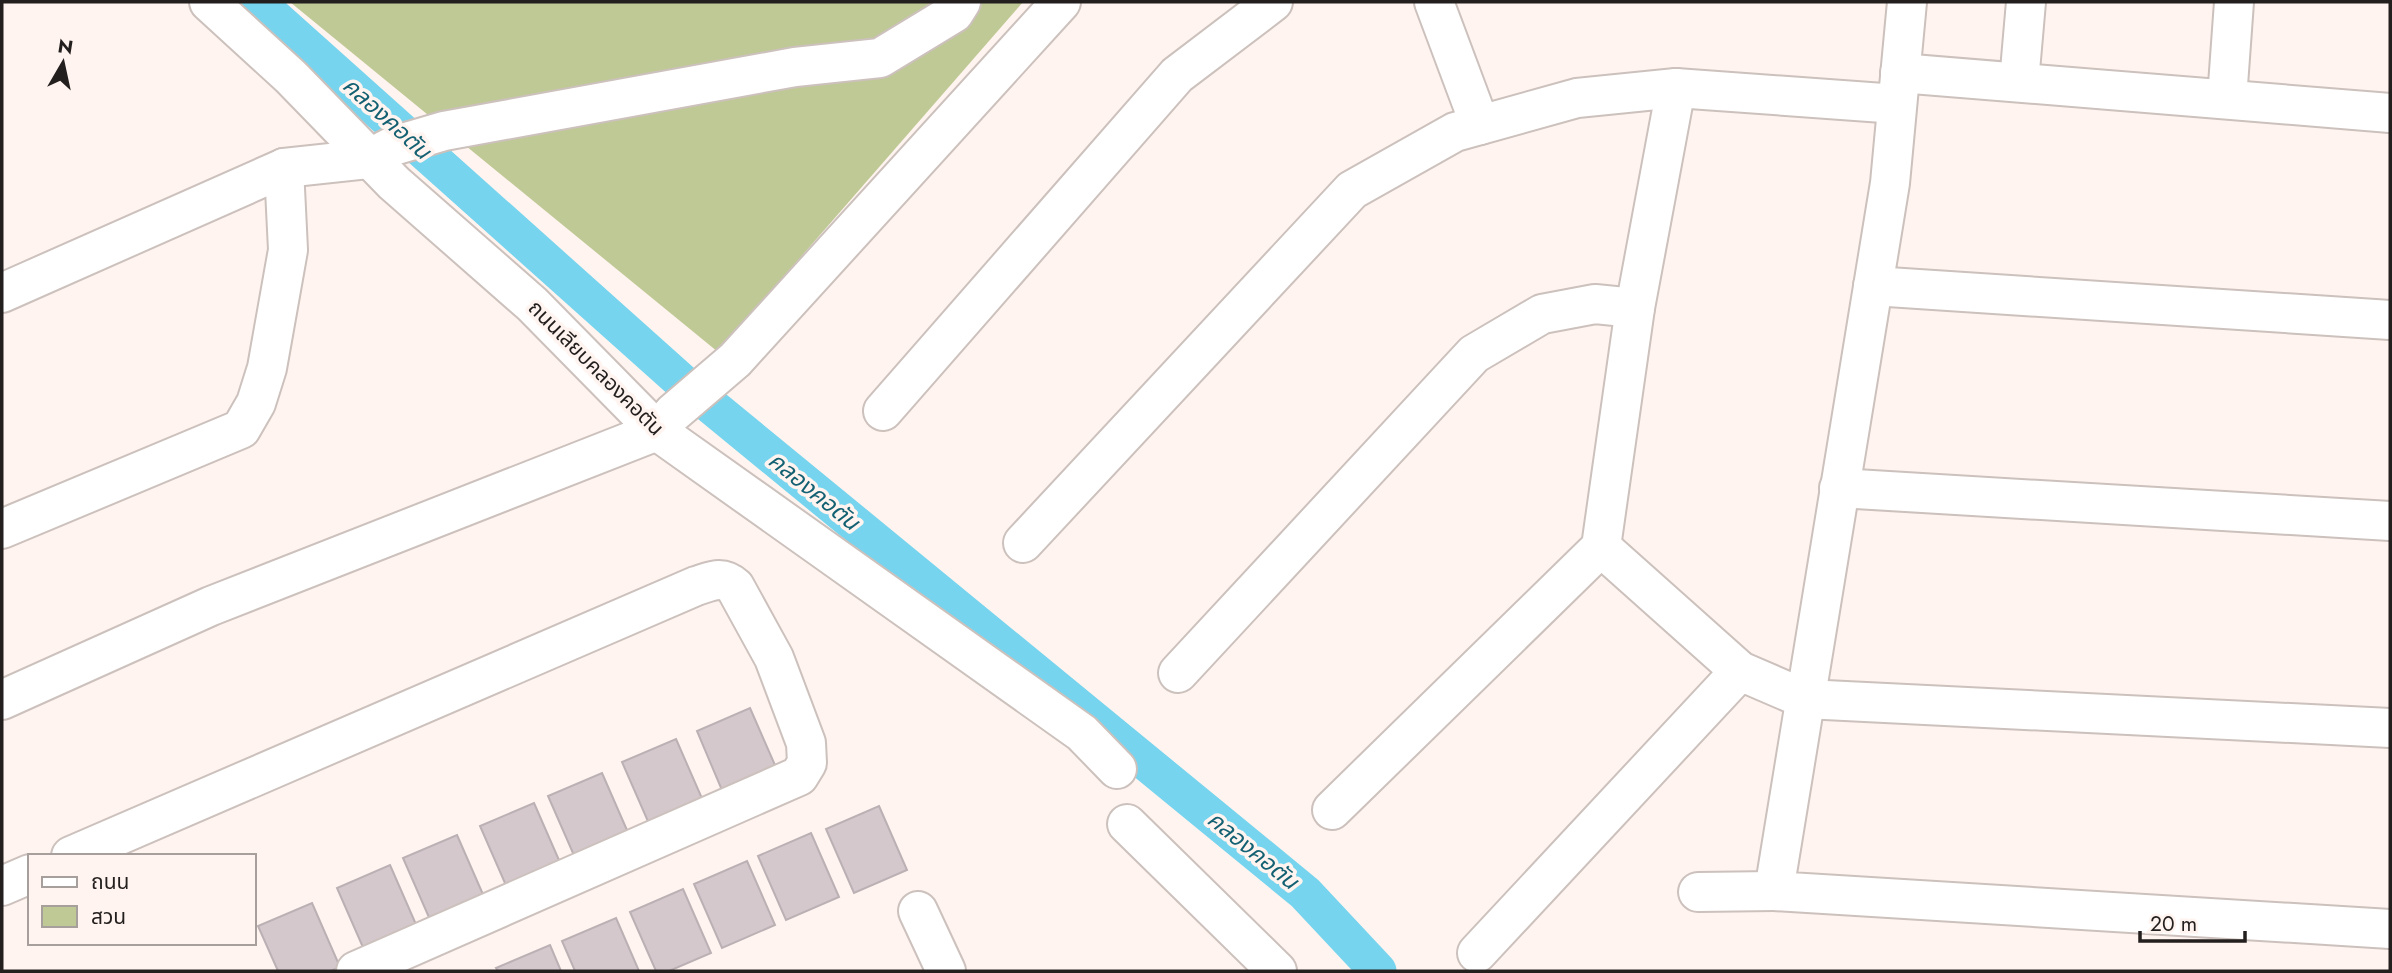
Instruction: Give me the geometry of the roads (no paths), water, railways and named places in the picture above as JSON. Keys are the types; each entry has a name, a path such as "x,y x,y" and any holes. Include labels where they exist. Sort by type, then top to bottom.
{"street":[{"name":"ถนนเลียบคลองคอตัน","path":"209,2 291,77 381,153 532,304 665,422 1082,733 1117,769"},
{"path":"2,293 284,168 381,153 444,131 795,67 880,58 954,13 961,2"},
{"path":"2,700 211,606 665,422 735,360 1061,2"},
{"path":"883,411 1177,75 1273,2"},
{"path":"1434,2 1480,125"},
{"path":"1774,891 1890,183 1907,2"},
{"path":"2019,82 2025,2"},
{"path":"2227,99 2234,2"},
{"path":"1023,543 1352,190 1455,132 1577,98 1676,88 1899,89 2019,82 2390,113"},
{"path":"1332,810 1601,547 1635,308 1676,88"},
{"path":"2,529 241,429 257,403 267,369 288,250 284,168"},
{"path":"1873,286 2390,320"},
{"path":"1178,673 1474,354 1542,314 1595,304 1635,308"},
{"path":"1839,488 2390,521"},
{"path":"1601,547 1740,671 1805,699 2390,728"},
{"path":"76,854 696,586 720,578 728,580 735,587 775,658 806,743 807,763 799,776 356,971"},
{"path":"1476,953 1740,671"},
{"path":"1127,824 1277,971"},
{"path":"2,886 28,875"},
{"path":"1698,891 1774,891 2390,929"},
{"path":"918,911 946,971"}],"waterway":[{"name":"คลองคอตัน","path":"257,2 682,382 1305,893 1378,971"}]}
